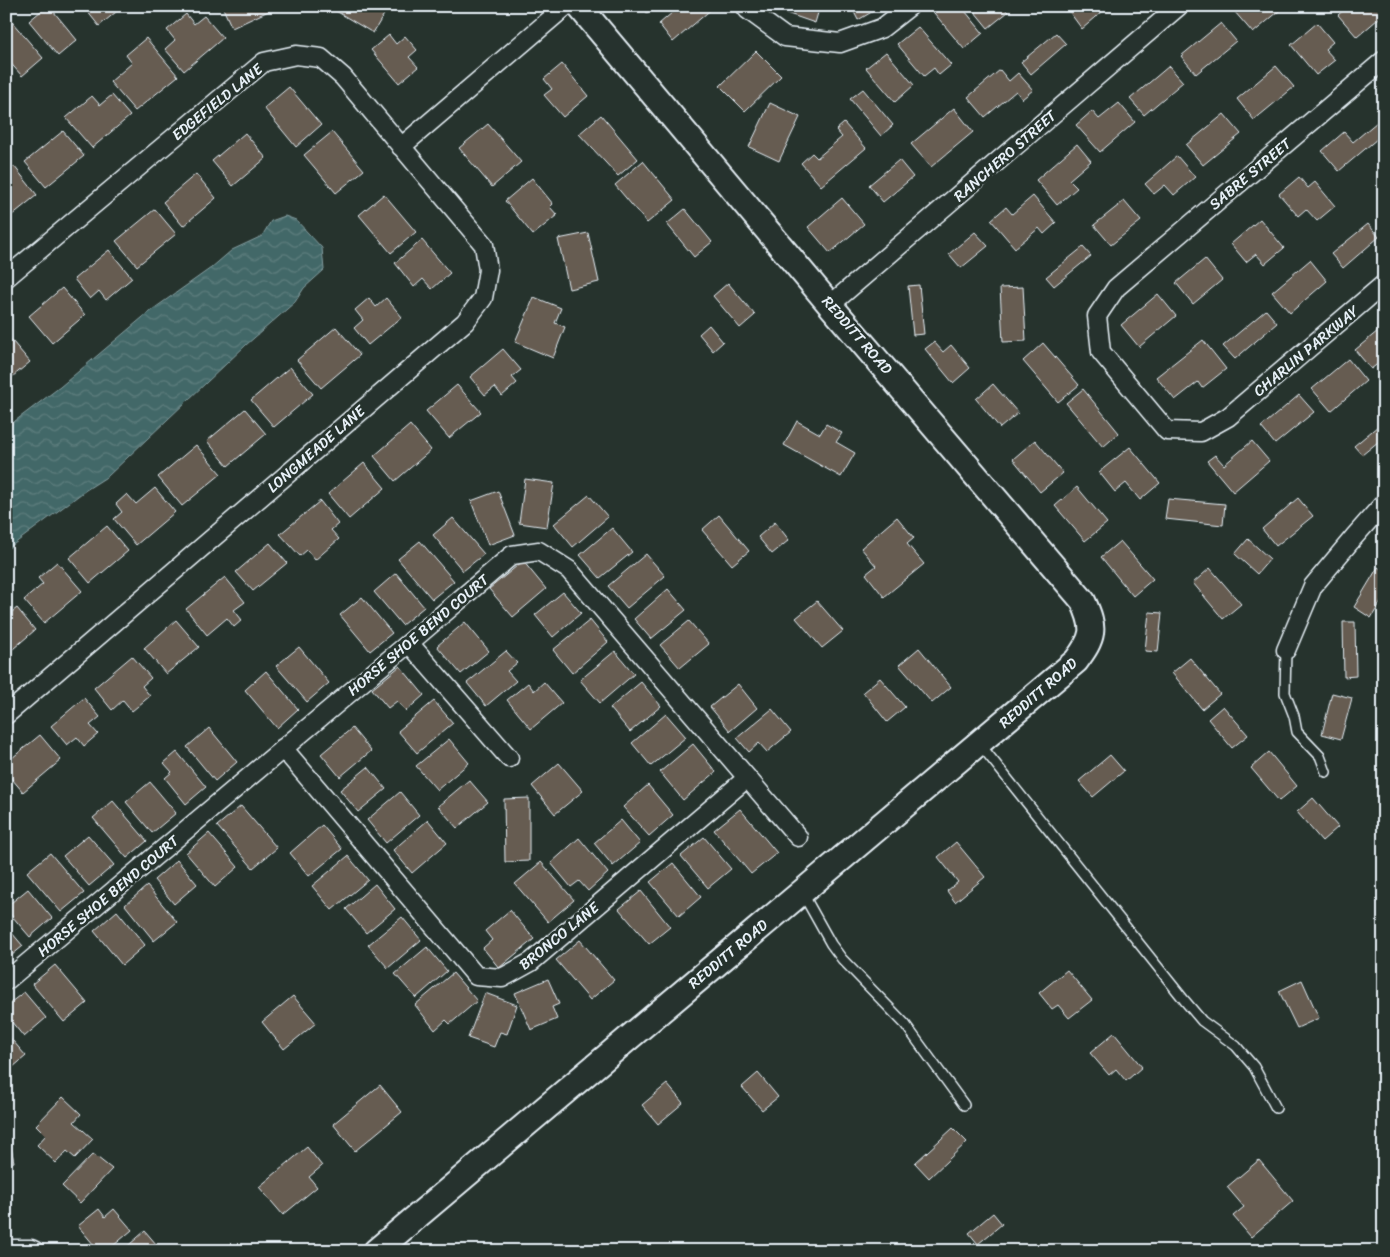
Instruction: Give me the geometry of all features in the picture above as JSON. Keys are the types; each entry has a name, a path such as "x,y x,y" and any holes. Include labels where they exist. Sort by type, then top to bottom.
{"street":[{"path":"401,146 566,6"},
{"name":"REDDITT ROAD","path":"376,1251 1076,661 1086,647 1092,633 1090,617 1083,602 578,6"},
{"path":"746,8 785,37 840,43 882,28 910,6"},
{"name":"RANCHERO STREET","path":"830,305 1180,6"},
{"name":"EDGEFIELD LANE","path":"6,278 264,62 296,55 321,58 342,77 401,146"},
{"name":"SABRE STREET","path":"1228,417 1201,432 1167,431 1101,352 1097,316 1116,288 1384,60"},
{"name":"LONGMEADE LANE","path":"6,715 465,322 483,298 488,270 484,245 401,146"},
{"name":"CHARLIN PARKWAY","path":"1228,417 1384,284"},
{"path":"1286,650 1313,586 1384,504"},
{"name":"HORSE SHOE BEND COURT","path":"6,981 410,643 512,555 540,551 569,570 798,838"},
{"path":"410,643 509,758"},
{"name":"BRONCO LANE","path":"283,748 476,976 502,978 531,962 747,778"},
{"path":"6,1249 31,1248 35,1251"}],"lane":[{"path":"1286,650 1285,692 1294,716 1297,732 1320,756 1326,772"},
{"path":"979,743 1202,1021 1236,1046 1254,1067 1276,1108"},
{"path":"801,892 822,930 842,959 913,1033 964,1105"}],"water":[{"path":"285,216 296,220 322,248 324,270 304,288 295,302 246,345 108,476 86,490 6,550 6,429 60,387 149,312 211,268 232,250 262,236 271,221"}],"building":[{"path":"47,6 77,40 58,56 29,21"},
{"path":"83,6 121,6 122,7 99,26"},
{"path":"222,6 277,6 277,7 232,28"},
{"path":"339,6 389,6 373,33 336,11"},
{"path":"642,6 655,6 647,13"},
{"path":"680,6 714,7 673,42 659,24"},
{"path":"788,6 820,6 815,23 786,13"},
{"path":"851,6 882,6 858,20"},
{"path":"943,6 961,6 983,33 964,49 934,13"},
{"path":"970,6 1002,6 1008,12 988,28"},
{"path":"1072,6 1109,6 1082,29 1068,10"},
{"path":"1240,6 1285,6 1253,33 1234,11"},
{"path":"1348,6 1382,6 1384,14 1357,37 1338,15"},
{"path":"186,14 194,24 204,16 223,38 184,71 165,49 175,40 167,30"},
{"path":"12,22 43,58 22,76 6,58 6,27"},
{"path":"1221,23 1236,41 1196,74 1181,56"},
{"path":"1317,23 1333,42 1325,49 1335,60 1316,75 1291,45"},
{"path":"918,27 951,65 939,75 934,68 924,76 897,44"},
{"path":"1056,33 1066,44 1031,74 1021,62"},
{"path":"389,35 396,44 405,36 417,50 409,57 418,67 399,83 371,50"},
{"path":"146,38 178,76 135,111 110,82 132,63 126,55"},
{"path":"756,51 781,76 745,111 720,86"},
{"path":"886,52 914,85 895,102 866,68"},
{"path":"562,64 588,96 563,117 544,95 552,89 544,79"},
{"path":"1169,66 1183,82 1144,115 1130,99"},
{"path":"1276,66 1294,87 1254,120 1237,99"},
{"path":"1000,70 1009,81 1018,73 1033,90 1022,99 1016,91 985,117 968,97"},
{"path":"289,87 321,125 296,147 264,108"},
{"path":"863,89 893,125 881,136 850,99"},
{"path":"112,95 130,116 92,148 66,118 92,96 100,105"},
{"path":"770,103 800,117 779,161 749,147"},
{"path":"1119,103 1135,122 1100,152 1076,125 1092,111 1099,119"},
{"path":"954,108 973,132 931,167 911,144"},
{"path":"1224,114 1241,134 1203,165 1186,145"},
{"path":"601,115 638,159 618,176 579,134"},
{"path":"1377,122 1384,130 1384,133 1339,171 1322,151 1344,132 1353,142"},
{"path":"844,123 866,148 821,186 801,163 812,153 817,158 842,137 836,130"},
{"path":"488,124 521,162 492,187 459,148"},
{"path":"63,131 84,156 46,187 25,162"},
{"path":"332,132 364,170 336,193 304,155"},
{"path":"245,133 266,158 233,186 212,161"},
{"path":"1077,144 1091,161 1069,180 1077,188 1057,205 1036,180"},
{"path":"1177,156 1195,177 1174,195 1165,185 1154,194 1145,184"},
{"path":"899,160 913,177 883,202 869,185"},
{"path":"643,161 675,200 647,223 615,185"},
{"path":"14,166 37,195 6,220 6,173"},
{"path":"196,174 216,198 183,226 163,202"},
{"path":"1299,177 1308,188 1315,182 1335,206 1317,221 1306,209 1298,216 1279,194"},
{"path":"532,178 553,204 550,207 557,215 533,235 505,201"},
{"path":"384,194 416,232 391,253 359,215"},
{"path":"1033,196 1056,223 1044,234 1039,228 1015,248 991,220 1006,207 1012,214"},
{"path":"842,198 864,224 830,253 808,227"},
{"path":"1124,201 1141,221 1111,245 1094,225"},
{"path":"155,209 176,234 137,266 116,241"},
{"path":"685,209 712,242 694,257 667,224"},
{"path":"1260,219 1284,248 1265,264 1256,254 1246,262 1231,244"},
{"path":"1368,224 1379,237 1343,268 1331,254"},
{"path":"975,232 988,246 961,268 949,254"},
{"path":"588,233 599,282 569,289 558,239"},
{"path":"422,240 450,273 432,289 423,279 414,287 395,263"},
{"path":"1083,247 1091,256 1054,286 1046,277"},
{"path":"109,250 132,278 106,300 99,291 90,299 74,279"},
{"path":"1205,259 1222,280 1193,304 1176,283"},
{"path":"1310,260 1327,281 1290,313 1272,292"},
{"path":"728,283 755,315 740,328 713,296"},
{"path":"919,285 924,334 913,335 908,286"},
{"path":"1023,287 1026,341 1003,342 1000,288"},
{"path":"62,288 85,315 52,343 29,316"},
{"path":"1158,294 1176,316 1139,347 1121,325"},
{"path":"534,297 561,308 555,323 565,327 553,358 515,342"},
{"path":"369,298 376,307 386,298 402,317 368,345 354,328 363,320 355,310"},
{"path":"1266,310 1277,323 1235,359 1223,346"},
{"path":"709,325 723,342 713,351 699,334"},
{"path":"1384,326 1384,359 1371,369 1355,350"},
{"path":"336,327 360,355 321,388 297,360"},
{"path":"6,336 30,362 6,382"},
{"path":"1203,340 1226,369 1202,388 1198,382 1175,400 1156,377"},
{"path":"934,342 943,352 951,345 970,368 953,383 925,349"},
{"path":"1043,343 1079,385 1058,402 1023,361"},
{"path":"503,349 521,370 512,377 517,383 502,396 495,387 485,395 470,377"},
{"path":"1348,359 1366,381 1331,411 1312,389"},
{"path":"290,367 313,394 274,427 251,400"},
{"path":"993,384 1018,413 1000,428 976,399"},
{"path":"457,385 481,412 449,438 426,411"},
{"path":"1083,389 1119,433 1103,447 1066,403"},
{"path":"1299,395 1314,412 1275,444 1261,427"},
{"path":"245,409 266,434 228,466 207,441"},
{"path":"797,421 820,434 826,424 842,433 836,442 855,453 841,477 784,445"},
{"path":"1384,421 1384,437 1362,455 1354,446"},
{"path":"410,425 431,450 395,481 374,456"},
{"path":"1035,440 1063,473 1040,492 1013,459"},
{"path":"1252,441 1269,461 1233,492 1207,461 1215,455 1224,465"},
{"path":"196,445 221,474 182,506 158,477"},
{"path":"1130,447 1160,483 1140,500 1126,483 1115,492 1099,472"},
{"path":"364,463 385,488 349,519 328,494"},
{"path":"525,479 554,483 547,527 519,523"},
{"path":"1077,487 1107,523 1085,541 1055,506"},
{"path":"155,488 175,512 136,545 114,519 122,512 116,504 127,494 136,504"},
{"path":"498,491 515,535 488,545 471,501"},
{"path":"589,495 608,517 573,547 554,524"},
{"path":"1298,498 1313,516 1276,546 1262,529"},
{"path":"1168,499 1225,504 1223,525 1165,519"},
{"path":"320,501 338,524 331,530 339,539 315,560 307,550 300,556 280,534"},
{"path":"719,515 749,551 732,565 702,530"},
{"path":"897,517 914,538 907,544 924,564 884,597 866,574 876,566 861,548"},
{"path":"453,518 484,554 463,571 433,535"},
{"path":"775,522 789,540 772,554 758,537"},
{"path":"107,526 128,551 90,583 69,558"},
{"path":"612,528 632,552 600,578 580,555"},
{"path":"1248,539 1270,559 1257,574 1235,554"},
{"path":"420,541 454,581 432,599 398,559"},
{"path":"1120,541 1153,579 1133,596 1101,557"},
{"path":"270,543 287,563 253,591 236,572"},
{"path":"646,554 665,576 627,608 608,586"},
{"path":"523,561 546,589 513,617 489,589"},
{"path":"57,562 82,591 44,623 24,600 43,584 38,578"},
{"path":"1378,567 1384,571 1384,597 1371,618 1354,607"},
{"path":"1210,568 1241,604 1223,619 1193,583"},
{"path":"396,573 424,607 402,625 374,592"},
{"path":"225,577 245,602 234,610 242,620 234,627 227,618 207,635 186,609"},
{"path":"668,589 686,610 651,639 634,619"},
{"path":"563,592 581,613 553,637 535,615"},
{"path":"362,597 392,633 370,651 340,615"},
{"path":"817,601 843,631 822,648 796,618"},
{"path":"17,608 35,630 6,655 6,614 8,615"},
{"path":"1149,612 1162,613 1158,652 1145,651"},
{"path":"176,620 199,647 166,674 144,648"},
{"path":"590,620 608,642 572,673 553,650"},
{"path":"689,621 709,644 680,668 660,645"},
{"path":"465,622 489,651 461,674 437,646"},
{"path":"1343,622 1355,622 1356,676 1344,677"},
{"path":"299,647 329,683 307,702 276,666"},
{"path":"919,648 951,687 932,703 899,665"},
{"path":"506,651 517,663 507,671 516,681 486,706 467,683"},
{"path":"615,651 634,674 600,703 580,680"},
{"path":"132,656 151,678 142,686 150,696 132,711 123,700 112,710 94,688"},
{"path":"1190,658 1220,694 1202,709 1172,673"},
{"path":"400,666 424,695 406,711 397,701 388,708 372,689"},
{"path":"266,671 298,709 277,728 245,690"},
{"path":"880,678 905,707 887,722 863,692"},
{"path":"544,682 562,703 531,729 507,700 528,683 534,691"},
{"path":"641,682 661,706 630,732 610,708"},
{"path":"738,684 757,708 730,731 710,707"},
{"path":"1332,693 1352,698 1341,739 1322,734"},
{"path":"84,698 100,717 90,725 98,734 84,746 77,737 67,745 51,726"},
{"path":"434,701 453,723 417,753 398,731"},
{"path":"1223,706 1248,735 1232,748 1208,719"},
{"path":"772,709 791,732 767,752 759,743 749,752 737,738"},
{"path":"666,714 686,737 651,766 632,743"},
{"path":"209,728 237,762 215,781 187,747"},
{"path":"352,728 371,751 340,777 321,754"},
{"path":"40,735 61,760 23,792 6,772 6,763"},
{"path":"449,739 469,763 437,790 416,766"},
{"path":"693,744 716,772 683,800 660,772"},
{"path":"177,752 206,787 186,804 165,778 172,772 164,763"},
{"path":"1269,752 1297,786 1279,801 1251,768"},
{"path":"1110,755 1124,771 1093,797 1079,781"},
{"path":"559,763 583,791 555,814 532,786"},
{"path":"368,767 386,789 358,812 340,790"},
{"path":"469,780 488,802 457,828 438,806"},
{"path":"150,782 176,813 152,833 126,802"},
{"path":"648,785 673,815 649,836 623,807"},
{"path":"400,792 419,815 386,843 367,820"},
{"path":"529,798 529,861 505,862 504,799"},
{"path":"1313,798 1338,827 1322,841 1297,812"},
{"path":"113,801 147,841 127,858 93,818"},
{"path":"241,806 277,848 253,868 217,826"},
{"path":"740,809 777,853 751,874 714,830"},
{"path":"428,820 447,843 412,873 393,850"},
{"path":"621,820 640,843 613,866 594,843"},
{"path":"322,825 342,849 309,876 290,853"},
{"path":"209,833 238,867 215,887 186,853"},
{"path":"88,835 114,865 89,886 63,856"},
{"path":"704,837 731,869 708,888 681,856"},
{"path":"579,838 608,873 588,891 579,881 571,887 551,863"},
{"path":"956,842 985,877 955,902 947,891 958,882 938,857"},
{"path":"50,853 84,893 61,912 27,872"},
{"path":"348,856 368,880 332,910 312,886"},
{"path":"177,860 197,884 174,904 154,880"},
{"path":"541,862 574,900 548,922 515,884"},
{"path":"673,863 701,897 679,916 650,882"},
{"path":"375,884 395,909 366,933 346,909"},
{"path":"147,886 177,922 154,941 125,905"},
{"path":"28,889 52,918 30,937 6,909"},
{"path":"641,891 670,927 649,944 619,909"},
{"path":"510,910 534,939 499,968 483,948 492,940 485,931"},
{"path":"117,911 145,945 122,965 94,931"},
{"path":"402,917 421,940 388,968 368,945"},
{"path":"6,926 23,946 6,960"},
{"path":"580,940 614,980 590,1000 556,960"},
{"path":"427,947 447,971 416,998 395,974"},
{"path":"55,965 87,1003 64,1022 32,984"},
{"path":"1067,970 1092,1000 1069,1018 1058,1005 1052,1009 1039,993"},
{"path":"453,973 477,1001 450,1024 446,1020 435,1030 415,1005"},
{"path":"548,979 559,1004 552,1007 557,1019 531,1030 515,993"},
{"path":"1302,980 1319,1018 1297,1028 1279,991"},
{"path":"24,992 46,1018 24,1037 6,1015 6,1006"},
{"path":"485,993 517,1005 507,1034 500,1032 494,1047 468,1038"},
{"path":"293,996 316,1023 284,1049 262,1022"},
{"path":"6,1033 26,1056 6,1073"},
{"path":"1114,1033 1142,1067 1126,1081 1116,1069 1109,1075 1090,1053"},
{"path":"758,1073 778,1097 762,1110 742,1087"},
{"path":"667,1084 683,1103 658,1124 642,1105"},
{"path":"380,1085 402,1112 355,1151 333,1124"},
{"path":"63,1097 81,1114 74,1122 93,1139 75,1158 67,1151 56,1163 37,1145 46,1135 36,1125"},
{"path":"6,1123 14,1162 6,1164"},
{"path":"953,1128 967,1142 929,1178 915,1163"},
{"path":"307,1147 322,1166 309,1177 317,1187 283,1215 259,1187"},
{"path":"93,1154 112,1169 80,1203 62,1186"},
{"path":"1259,1160 1293,1201 1251,1237 1233,1216 1244,1207 1227,1187"},
{"path":"99,1209 105,1217 114,1209 132,1230 107,1251 99,1251 78,1226"},
{"path":"993,1213 1002,1224 978,1244 969,1233"},
{"path":"145,1231 162,1251 122,1251"}]}
